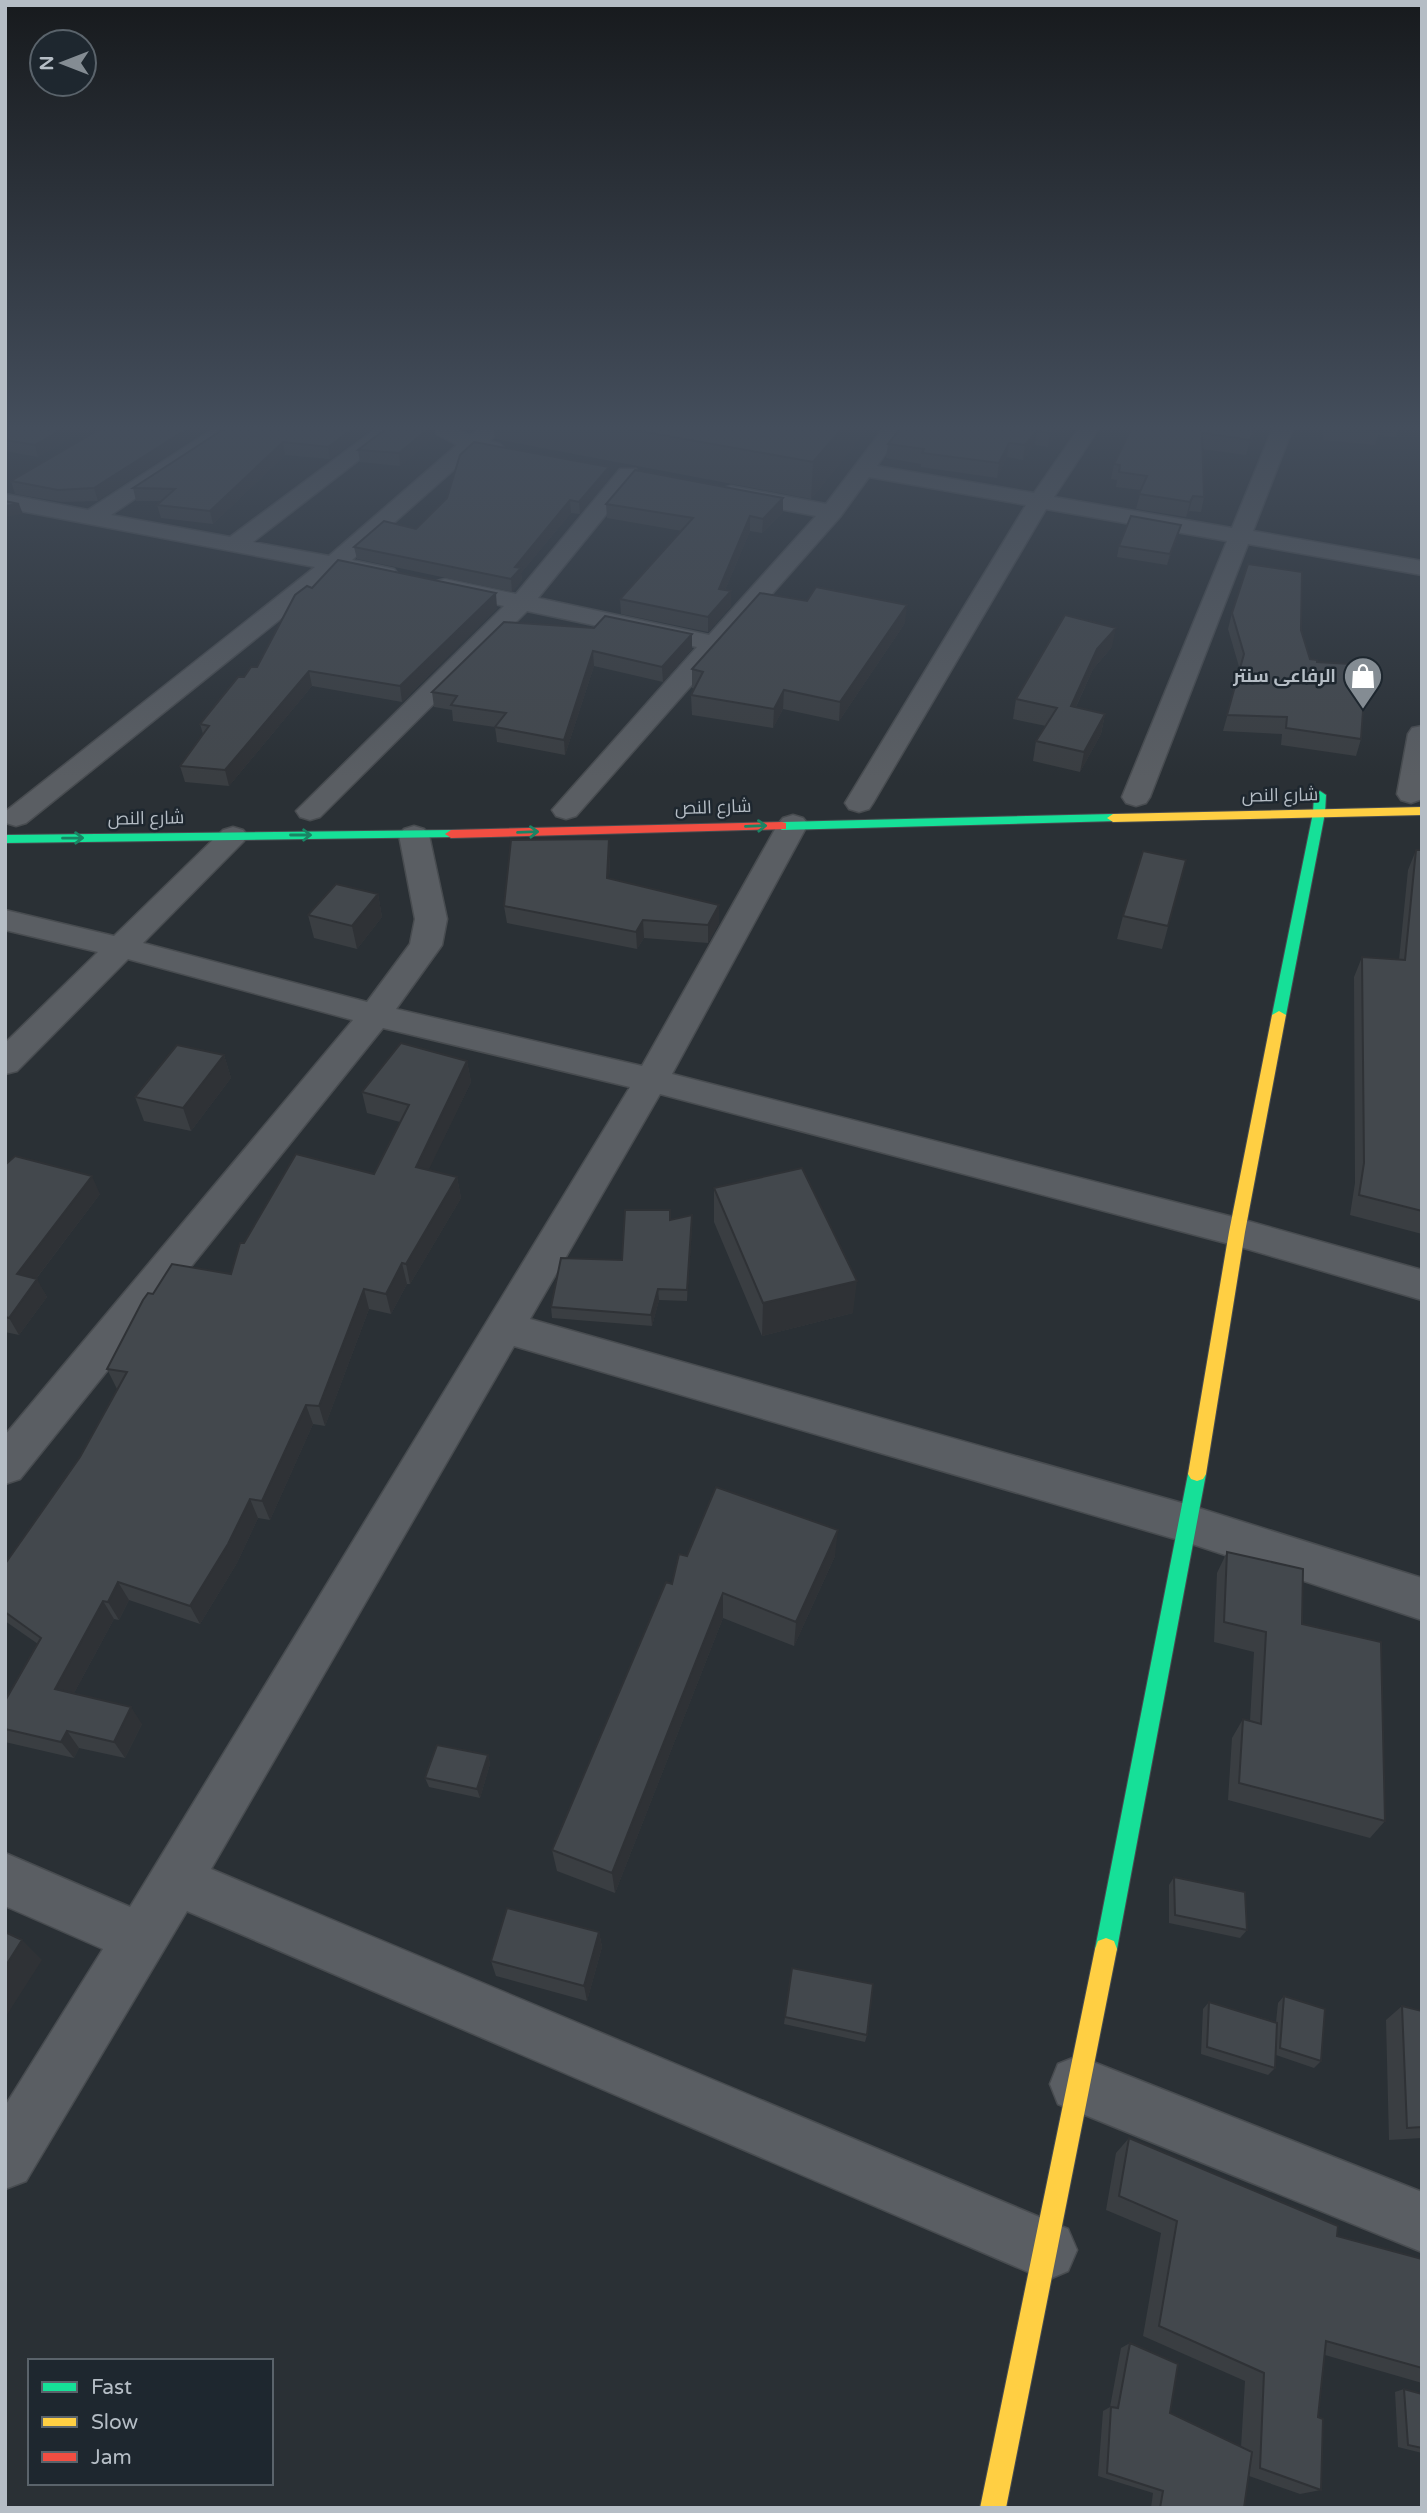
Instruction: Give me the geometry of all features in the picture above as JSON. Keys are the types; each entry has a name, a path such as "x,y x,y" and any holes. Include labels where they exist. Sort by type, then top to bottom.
{"main road":[{"path":"993,2508 1047,2250 1189,1524 1237,1232 1319,813 1320,795"},
{"name":"شارع النص","path":"5,839 414,835 1319,813 1413,798"},
{"path":"560,810 594,810"},
{"path":"304,811 336,811"},
{"path":"11,817 43,816"}],"street":[{"path":"227,542 522,601 713,643"},
{"path":"11,817 359,542"},
{"path":"304,811 522,601 571,542"},
{"path":"560,810 804,542"},
{"path":"859,803 1016,542"},
{"path":"1136,797 1235,542"},
{"path":"1268,542 1422,568"},
{"path":"1413,798 1422,734"},
{"path":"5,2160 176,1880 651,1080 793,824"},
{"path":"5,1466 375,1015 426,945 431,919 414,835"},
{"path":"5,1063 233,836"},
{"path":"5,920 123,948 375,1015 651,1080 1237,1232 1422,1285"},
{"path":"502,1327 1189,1524 1422,1599"},
{"path":"5,1879 140,1938"},
{"path":"176,1880 1047,2250"},
{"path":"1078,2084 1422,2222"}],"building":[{"path":"359,542 535,542 515,567 521,568 511,579 354,547"},
{"path":"671,542 739,542 719,589 731,591 708,617 620,599"},
{"path":"1120,542 1174,542 1170,554 1119,546"},
{"path":"338,560 496,593 400,686 309,671 225,770 180,766 209,726 200,724 238,677 244,677 251,667 257,667 295,595 307,586 312,588"},
{"path":"1248,564 1302,572 1301,630 1310,659 1317,662 1351,664 1356,682 1365,683 1361,739 1286,728 1287,717 1227,715 1244,654 1232,613"},
{"path":"816,587 907,605 840,702 784,690 774,709 691,695 703,672 692,669 760,593 807,601"},
{"path":"1065,615 1116,628 1097,649 1071,706 1105,714 1084,752 1036,741 1057,708 1016,699"},
{"path":"605,616 692,634 662,667 593,651 564,740 495,727 506,713 451,705 457,696 432,692 504,622 594,628"},
{"path":"609,839 607,878 719,905 708,925 643,920 636,932 504,906 511,840"},
{"path":"1416,850 1422,850 1422,1211 1359,1195 1364,1163 1362,957 1405,960"},
{"path":"1143,851 1186,860 1168,926 1123,916"},
{"path":"336,884 378,894 352,926 308,915"},
{"path":"401,1043 467,1061 416,1167 457,1177 406,1264 402,1263 386,1294 364,1289 319,1406 306,1405 262,1501 250,1499 228,1544 190,1606 118,1582 108,1602 103,1601 55,1689 131,1707 114,1742 67,1731 61,1742 5,1729 5,1701 41,1638 5,1612 5,1564 80,1457 127,1372 107,1369 143,1300 148,1293 153,1294 172,1264 231,1274 240,1243 244,1243 296,1154 374,1174 409,1105 362,1092"},
{"path":"177,1045 224,1055 183,1108 135,1097"},
{"path":"15,1156 92,1176 17,1274 37,1279 9,1318 5,1317 5,1165"},
{"path":"802,1168 857,1281 763,1303 714,1188"},
{"path":"625,1210 670,1210 670,1220 692,1215 687,1290 658,1289 651,1315 551,1307 561,1258 622,1260"},
{"path":"716,1487 838,1530 796,1622 723,1593 612,1873 552,1850 666,1582 672,1584 679,1554 687,1556"},
{"path":"1227,1552 1303,1569 1302,1624 1381,1642 1385,1821 1239,1783 1243,1719 1261,1724 1266,1632 1224,1622"},
{"path":"437,1745 488,1755 477,1789 425,1778"},
{"path":"1174,1877 1245,1892 1247,1930 1175,1915"},
{"path":"507,1908 599,1932 584,1986 491,1961"},
{"path":"5,1932 22,1940 5,1967"},
{"path":"792,1968 873,1984 867,2035 785,2017"},
{"path":"1284,1996 1325,2009 1321,2061 1280,2048"},
{"path":"1209,2002 1277,2023 1275,2068 1207,2047"},
{"path":"1402,2006 1422,2011 1422,2127 1407,2128"},
{"path":"1129,2138 1338,2226 1337,2236 1422,2259 1422,2368 1326,2341 1318,2417 1323,2419 1321,2490 1260,2468 1264,2373 1159,2326 1177,2221 1119,2196"},
{"path":"1130,2343 1178,2364 1170,2413 1252,2452 1244,2508 1160,2508 1163,2491 1107,2473 1111,2407 1118,2408"},
{"path":"1404,2389 1422,2394 1422,2448 1408,2445"}],"traffic: fast":[{"path":"1279,1015 1319,813 1320,795"},
{"path":"782,826 1113,818"},
{"path":"5,839 451,834"},
{"path":"1106,1949 1197,1474"}],"traffic: slow":[{"path":"1113,818 1422,811"},
{"path":"1197,1474 1237,1232 1279,1015"},
{"path":"993,2508 1106,1949"}],"traffic: jam":[{"path":"451,834 782,826"}],"place":[{"name":"الرفاعى سنتر","path":"1363,710"}]}
